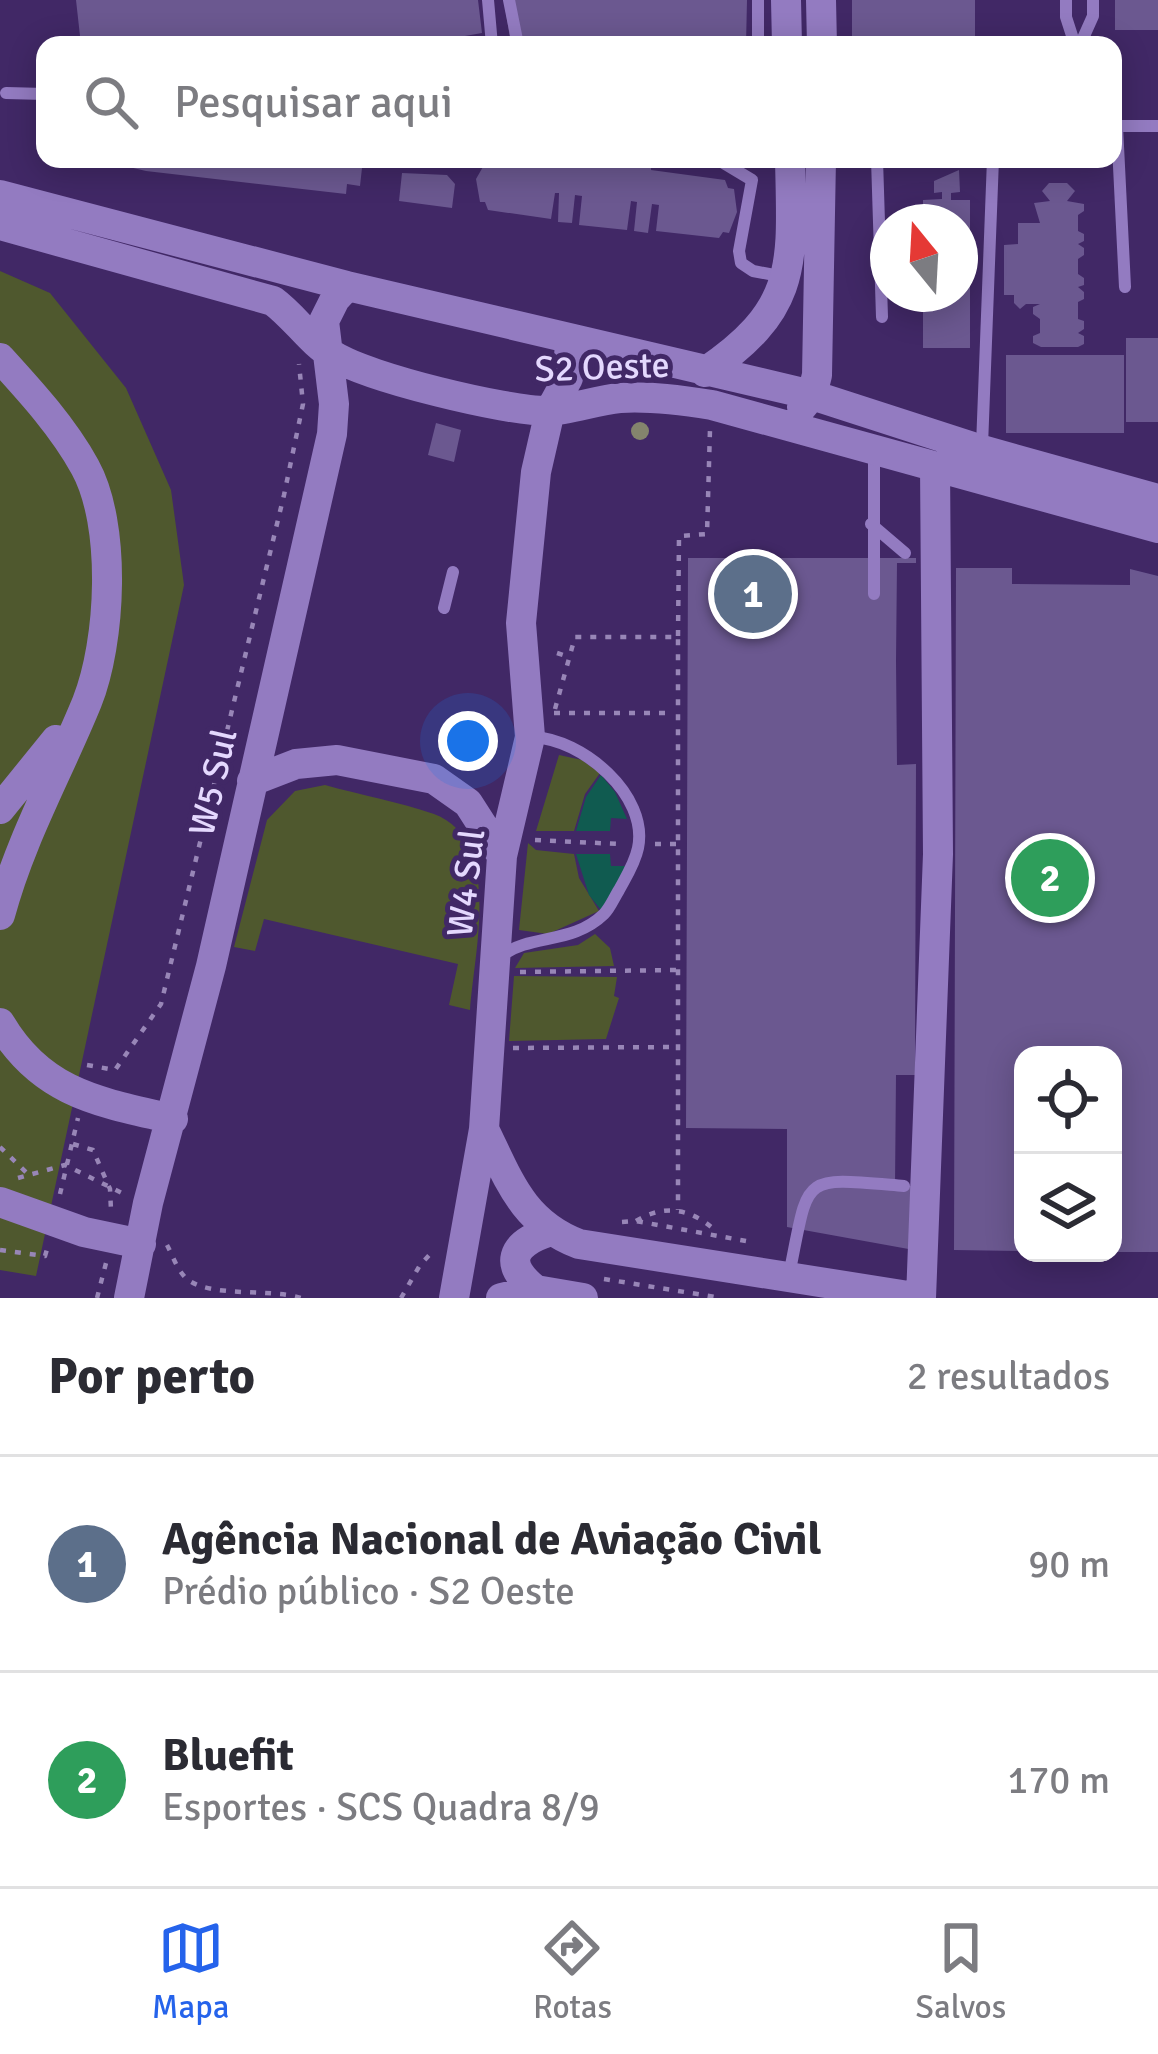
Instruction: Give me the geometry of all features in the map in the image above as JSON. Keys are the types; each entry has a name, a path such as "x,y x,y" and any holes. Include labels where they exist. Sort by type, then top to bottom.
{"main road":[{"path":"786,0 787,36"},
{"path":"821,0 822,36"},
{"path":"724,409 794,410 812,395 817,375 821,168"},
{"path":"705,372 727,357 773,309 787,278 792,252 790,170"},
{"name":"S2 Oeste","path":"0,194 347,286 812,395 982,450 1158,499"},
{"name":"S2 Oeste","path":"0,225 273,301 313,358 504,406 550,411 620,398 667,398 724,409 1158,528"},
{"name":"W5 Sul","path":"129,1298 154,1244 148,1203 173,1119 332,434 334,404 313,358 324,334 327,311 347,286"},
{"name":"W4 Sul","path":"454,1298 484,1129 513,848 530,737 521,623 536,472 550,411 568,378 570,339"},
{"path":"0,358 50,414 87,471 101,523 107,594 105,646 89,698 12,871 0,915"},
{"path":"484,1129 513,1190 548,1232 579,1244 921,1298 938,854 935,466"},
{"path":"0,809 89,698"},
{"path":"251,781 296,764 338,760 434,779 468,802 513,848"},
{"path":"0,1023 40,1074 81,1095 173,1119"},
{"path":"8,1190 84,1232 154,1244"},
{"path":"536,1290 520,1278 515,1264 518,1249 528,1238 548,1232"},
{"path":"501,1298 536,1290 583,1298"}],"lane":[{"path":"488,0 491,36"},
{"path":"509,0 516,36"},
{"path":"758,0 758,36"},
{"path":"1066,0 1074,36"},
{"path":"1083,36 1093,16 1093,0"},
{"path":"6,93 36,94"},
{"path":"1122,126 1158,126"},
{"path":"732,168 752,180 790,170"},
{"path":"877,168 882,317"},
{"path":"982,450 993,168"},
{"path":"1118,168 1125,287"},
{"path":"752,180 739,250 741,263 753,271 787,278"},
{"path":"874,449 874,594"},
{"path":"871,524 904,553"},
{"path":"444,608 453,572"},
{"path":"502,966 510,949 573,935 606,913 640,843 630,805 610,773 588,755 548,738 530,737"},
{"path":"788,1280 805,1197 818,1184 834,1180 904,1186"}],"path":[{"path":"0,1250 45,1256 88,1063 115,1070 161,1004 313,358"},
{"path":"678,637 680,536 707,535 706,480 724,409"},
{"path":"556,653 569,657"},
{"path":"554,713 676,713"},
{"path":"513,848 684,844"},
{"path":"502,966 679,970"},
{"path":"502,1048 680,1047"},
{"path":"0,1148 31,1177"},
{"path":"8,1190 65,1166 148,1203"},
{"path":"636,1221 658,1211 678,1210 704,1220 720,1234"},
{"path":"154,1244 183,1276 207,1289 301,1298"},
{"path":"401,1298 427,1255 443,1247 463,1252"}],"shaded area":[{"path":"0,271 50,293 126,388 171,490 184,585 36,1276 0,1270"},
{"path":"559,755 582,760 600,773 585,794 574,831 536,831"},
{"path":"601,775 627,819 611,818 610,831 576,831 586,797"},
{"path":"325,785 434,814 456,828 469,847 479,900 470,1010 449,1005 458,964 264,919 255,951 234,947 267,820 295,791"},
{"path":"528,843 536,850 574,854 579,878 599,911 548,934 519,930"},
{"path":"576,854 610,854 611,866 628,866 601,910 589,895"},
{"path":"595,934 610,948 614,966 515,968 524,953 578,945"},
{"path":"514,976 617,977 614,996 619,998 606,1039 509,1041"}],"building":[{"path":"76,0 478,0 482,33 465,36 80,36"},
{"path":"504,0 747,0 746,36 510,36"},
{"path":"852,0 975,0 975,36 852,36"},
{"path":"1115,0 1158,0 1158,30 1115,30"},
{"path":"133,168 362,168 360,186 347,184 346,194"},
{"path":"482,168 651,168 725,180 734,189 737,212 729,233 719,238 656,231 659,205 652,204 648,233 634,231 637,202 631,201 627,230 579,225 582,196 575,195 572,223 558,222 559,193 555,193 551,219 488,210 480,202 476,179"},
{"path":"959,170 960,192 951,193 951,200 970,200 970,204 923,204 923,200 942,199 942,192 934,193 934,181"},
{"path":"402,173 447,175 455,184 452,208 399,201"},
{"path":"1049,183 1067,183 1075,191 1067,201 1084,204 1078,215 1084,241 1078,244 1084,255 1078,259 1078,274 1084,285 1078,287 1084,299 1078,302 1078,319 1084,321 1084,329 1078,333 1084,336 1084,344 1078,347 1033,343 1033,336 1040,333 1040,319 1033,307 1040,304 1020,309 1014,295 1004,295 1004,245 1018,244 1018,223 1040,223 1034,203 1050,201 1042,191"},
{"path":"923,312 970,312 970,348 923,348"},
{"path":"1126,338 1158,338 1158,422 1126,422"},
{"path":"1006,355 1124,355 1124,433 1006,433"},
{"path":"436,423 461,430 454,462 428,455"},
{"path":"688,558 916,558 916,563 897,563 896,661 897,765 916,764 915,1075 896,1075 895,1186 915,1186 914,1250 787,1227 787,1129 686,1128"},
{"path":"956,568 1012,568 1012,584 1130,585 1130,569 1158,576 1158,1252 1122,1252 1122,1046 1014,1046 1014,1251 954,1250"}],"place":[{"name":"Agência Nacional de Aviação Civil","path":"753,594"},
{"name":"Bluefit","path":"1050,878"}]}
